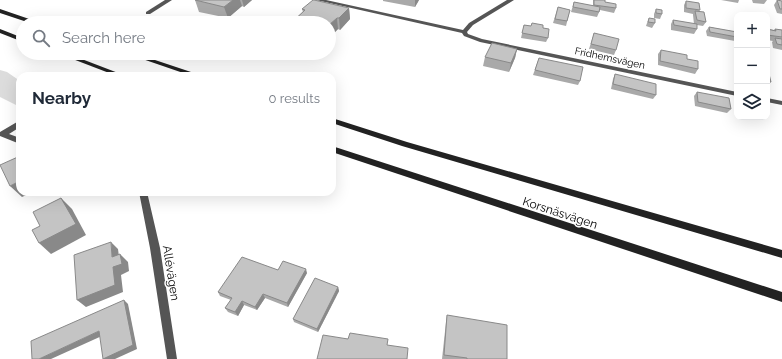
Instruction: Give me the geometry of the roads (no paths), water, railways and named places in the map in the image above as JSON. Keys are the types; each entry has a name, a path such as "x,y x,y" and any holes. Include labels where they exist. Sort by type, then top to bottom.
{"main road":[{"path":"0,11 16,16"},
{"path":"0,31 16,37"},
{"path":"79,60 112,72"},
{"path":"149,60 186,72"},
{"name":"Korsnäsvägen","path":"336,121 412,146 782,254"},
{"name":"Korsnäsvägen","path":"336,150 782,297"}],"street":[{"path":"148,14 169,0"},
{"name":"Fridhemsvägen","path":"319,0 464,32 466,35 480,40 734,93"},
{"path":"464,32 471,24 511,0"},
{"path":"770,101 782,103"},
{"path":"16,126 3,134 16,139"},
{"name":"Allévägen","path":"144,196 155,248 172,359"}]}
